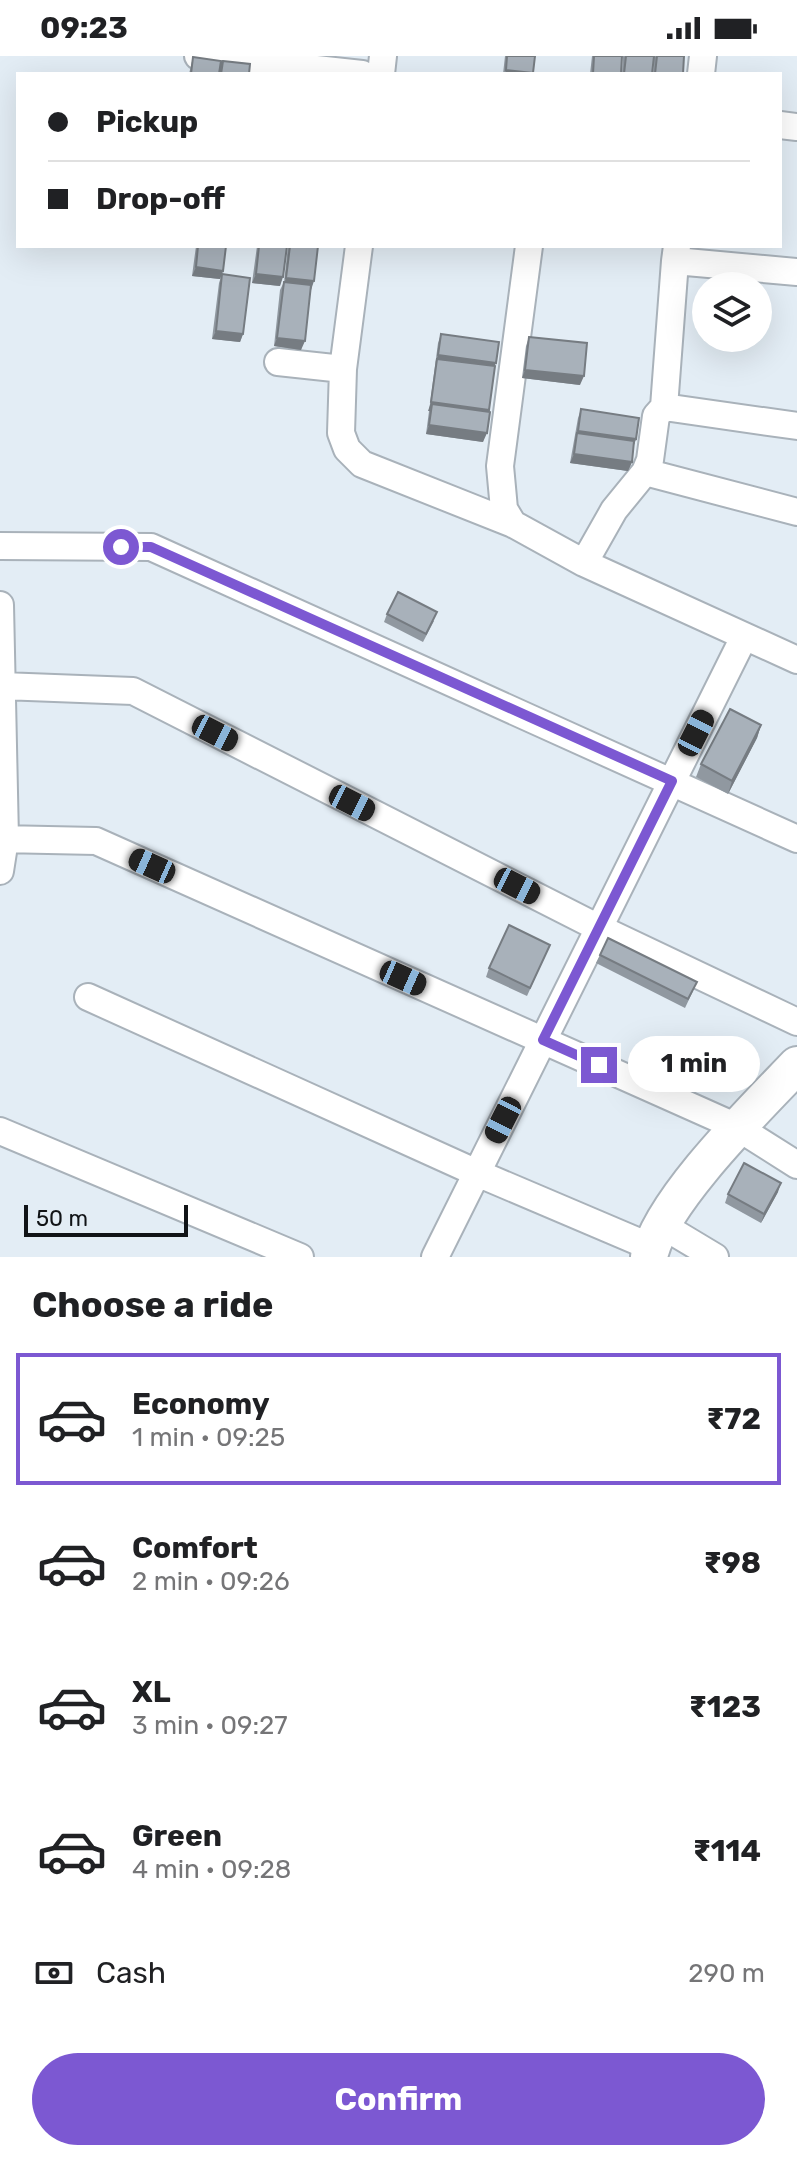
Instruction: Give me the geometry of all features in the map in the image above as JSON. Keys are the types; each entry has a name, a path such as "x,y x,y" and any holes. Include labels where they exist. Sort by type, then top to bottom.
{"street":[{"path":"198,56 344,72"},
{"path":"359,248 343,369 341,433 347,449 362,464 513,524 584,563 797,660"},
{"path":"513,524 504,509 500,466 529,248"},
{"path":"584,563 614,510 645,472 650,460 656,416 664,407 676,253 797,272"},
{"path":"278,362 343,369"},
{"path":"664,407 797,426"},
{"path":"645,472 797,512"},
{"path":"0,546 151,547 797,839"},
{"path":"0,605 0,871"},
{"path":"435,1257 744,637"},
{"path":"2,686 133,691 599,928 797,1022"},
{"path":"2,839 96,841 737,1127 797,1165"},
{"path":"88,997 477,1173 653,1243 715,1257"},
{"path":"653,1243 737,1127 797,1065"},
{"path":"0,1131 300,1257"}],"building":[{"path":"507,56 535,56 533,72 506,70"},
{"path":"594,56 622,56 621,72 593,72"},
{"path":"626,56 654,56 652,72 624,72"},
{"path":"657,56 684,56 683,72 655,72"},
{"path":"193,57 221,61 219,72 191,72"},
{"path":"223,61 250,64 249,72 221,72"},
{"path":"198,248 226,248 223,271 196,267"},
{"path":"259,248 287,248 283,277 256,274"},
{"path":"290,248 318,248 314,281 286,278"},
{"path":"222,274 250,278 243,334 216,331"},
{"path":"284,282 311,285 305,341 277,338"},
{"path":"441,334 499,342 496,363 438,355"},
{"path":"529,337 587,343 584,376 525,370"},
{"path":"437,359 495,366 489,410 431,402"},
{"path":"432,404 490,412 487,433 429,425"},
{"path":"581,409 639,418 636,439 578,431"},
{"path":"577,433 634,441 632,462 574,454"},
{"path":"398,592 437,612 426,634 387,614"},
{"path":"730,709 761,725 732,781 701,764"},
{"path":"509,925 550,945 530,988 489,968"},
{"path":"608,938 697,982 688,999 600,955"},
{"path":"744,1163 781,1183 764,1214 728,1194"}],"route":[{"path":"121,547 151,547 672,781 543,1040 599,1065"}]}
